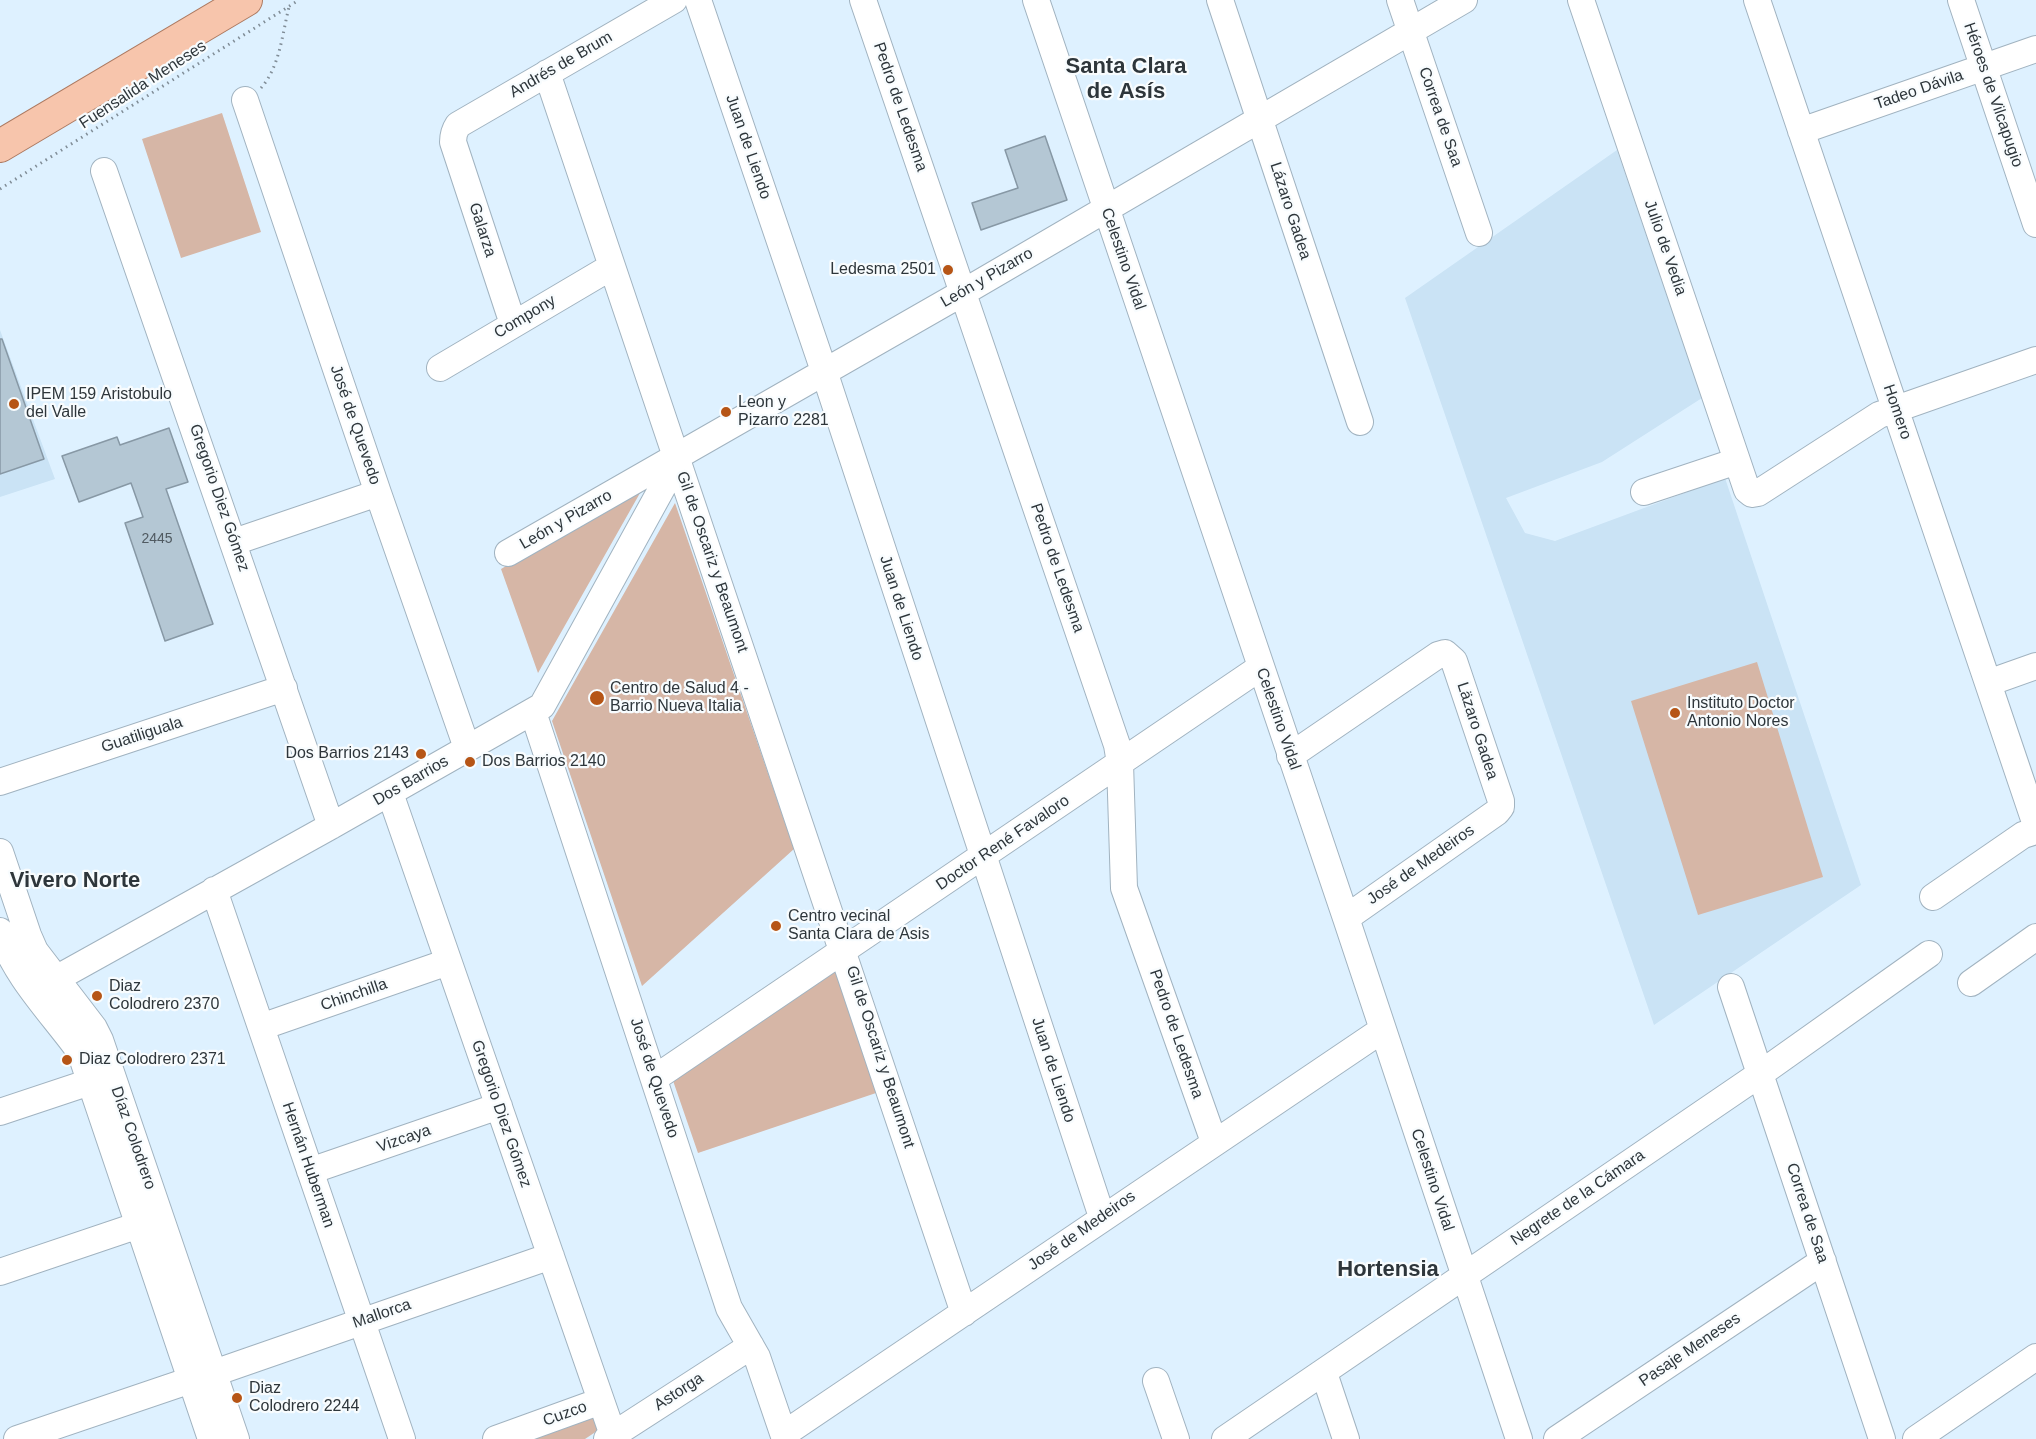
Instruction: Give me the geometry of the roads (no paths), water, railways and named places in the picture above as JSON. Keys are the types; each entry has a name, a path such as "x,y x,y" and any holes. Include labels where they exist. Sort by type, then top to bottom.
{"main road":[{"path":"0,146 217,8 246,0"}],"street":[{"name":"Andrés de Brum","path":"453,135 458,125 674,0"},
{"name":"Juan de Liendo","path":"698,0 824,371 1102,1217"},
{"name":"Pedro de Ledesma","path":"863,0 1117,746 1120,763 1124,888 1214,1142"},
{"name":"Celestino Vidal","path":"1036,0 1519,1439"},
{"name":"Lázaro Gadea","path":"1220,0 1360,422"},
{"name":"Correa de Saa","path":"1400,0 1479,233"},
{"name":"León y Pizarro","path":"508,554 676,459 1464,0"},
{"name":"Julio de Vedia","path":"1581,0 1745,486 1752,494 1758,493 1878,415 1895,408"},
{"name":"Homero","path":"1757,0 2036,825"},
{"name":"Héroes de Vilcapugio","path":"1961,0 2036,224"},
{"name":"Tadeo Dávila","path":"1801,132 2036,49"},
{"name":"Gil de Oscariz y Beaumont","path":"546,73 844,950 964,1313"},
{"name":"José de Quevedo","path":"245,100 467,748"},
{"name":"Galarza","path":"453,135 457,154 513,324"},
{"name":"Gregorio Diez Gómez","path":"104,171 331,826"},
{"name":"Compony","path":"440,368 611,267"},
{"path":"1895,408 2036,360"},
{"name":"Dos Barrios","path":"45,985 533,712 548,699 676,459"},
{"path":"1644,492 1737,461"},
{"path":"234,542 378,493"},
{"name":"Läzaro Gadea","path":"1290,756 1445,653 1454,661 1501,801 1501,807 1497,812"},
{"path":"1988,683 2036,666"},
{"name":"Doctor René Favaloro","path":"655,1078 1261,667"},
{"name":"Guatiliguala","path":"0,782 284,688"},
{"name":"José de Quevedo","path":"533,712 729,1308 760,1364 785,1437"},
{"name":"Gregorio Diez Gómez","path":"390,793 601,1401 610,1437"},
{"name":"José de Medeiros","path":"1346,918 1497,812"},
{"path":"1933,897 2022,835 2036,831"},
{"name":"Díaz Colodrero","path":"0,852 45,985 82,1057 101,1078 202,1376 211,1439"},
{"name":"Hernán Huberman","path":"214,890 402,1439"},
{"name":"Díaz Colodrero","path":"0,931 8,954 45,985"},
{"path":"1971,983 2036,937"},
{"name":"Negrete de la Cámara","path":"1225,1439 1760,1074 1929,954"},
{"name":"Chinchilla","path":"261,1027 448,962"},
{"name":"Correa de Saa","path":"1731,987 1882,1439"},
{"name":"José de Medeiros","path":"785,1437 1102,1217 1382,1030"},
{"path":"0,1112 101,1078"},
{"name":"Díaz Colodrero","path":"101,1078 139,1225 202,1376 236,1439"},
{"name":"Vizcaya","path":"310,1171 499,1106"},
{"path":"0,1272 139,1225"},
{"name":"Mallorca","path":"16,1439 551,1256"},
{"name":"Pasaje Meneses","path":"1557,1439 1823,1261"},
{"name":"Astorga","path":"610,1437 751,1346"},
{"path":"1916,1439 2036,1357"},
{"path":"1324,1373 1346,1439"},
{"path":"1156,1381 1176,1439"},
{"name":"Cuzco","path":"496,1439 601,1401"}],"place":[{"name":"Ledesma 2501","path":"948,270"},
{"name":"IPEM 159 Aristobulo del Valle","path":"14,404"},
{"name":"Leon y Pizarro 2281","path":"726,412"},
{"name":"Centro de Salud 4 - Barrio Nueva Italia","path":"597,698"},
{"name":"Instituto Doctor Antonio Nores","path":"1675,713"},
{"name":"Dos Barrios 2143","path":"421,754"},
{"name":"Dos Barrios 2140","path":"470,762"},
{"name":"Centro vecinal Santa Clara de Asis","path":"776,926"},
{"name":"Diaz Colodrero 2370","path":"97,996"},
{"name":"Diaz Colodrero 2371","path":"67,1060"},
{"name":"Diaz Colodrero 2244","path":"237,1398"}],"district":[{"name":"Santa Clara de Asís","path":"1126,80"},
{"name":"Vivero Norte","path":"75,881"},
{"name":"Hortensia","path":"1388,1270"}]}
